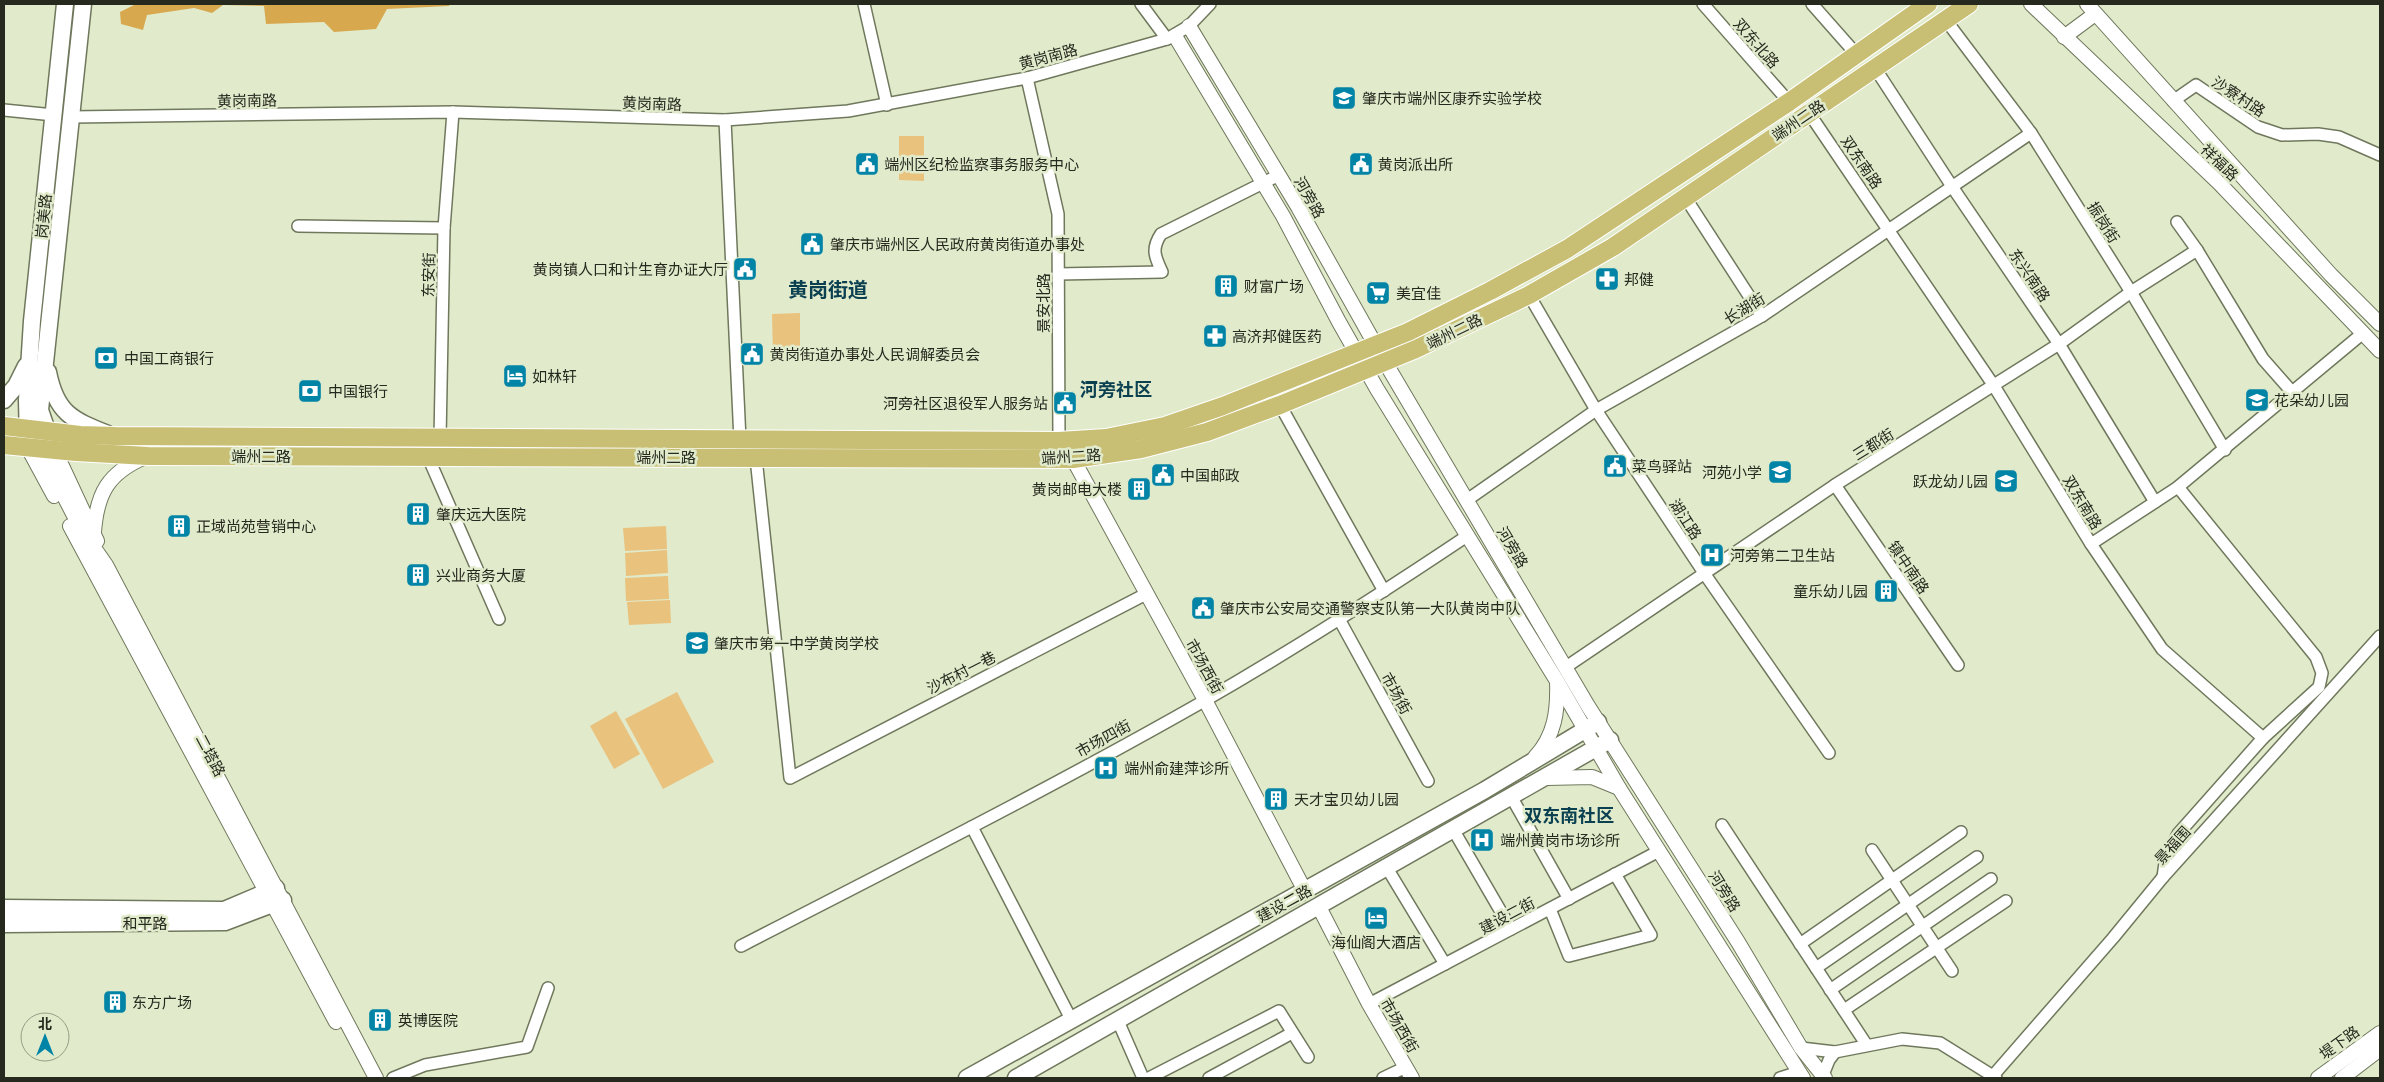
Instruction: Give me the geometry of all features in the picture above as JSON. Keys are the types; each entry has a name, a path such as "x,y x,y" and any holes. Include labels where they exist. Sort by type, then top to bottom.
{"main road":[{"name":"岗美路","path":"42,449 27,428 28,362 65,4"},
{"name":"岗美路","path":"42,449 46,431 40,410 83,4"},
{"name":"端州二路","path":"4,426 115,436 1059,442 1106,438 1165,426 1223,406 1408,332 1490,291 1567,249 1789,102 1928,4"},
{"name":"端州二路","path":"4,445 148,456 428,457 1073,458 1141,449 1207,432 1280,405 1416,349 1530,295 1613,247 1969,4"},
{"path":"32,321 50,323"},
{"path":"1408,332 1416,349"},
{"path":"46,360 51,386 61,409 81,424 115,436"},
{"path":"4,400 16,386 28,362"},
{"path":"1302,373 1310,392"},
{"path":"263,438 263,456"},
{"name":"建设二路","path":"967,1078 1306,891 1485,790 1592,726"},
{"name":"建设二路","path":"1016,1078 1512,798 1610,740"},
{"path":"1485,790 1496,807"},
{"name":"和平路","path":"4,908 224,910 274,896"},
{"name":"和平路","path":"4,924 225,922 274,896"}],"street":[{"path":"864,4 887,105"},
{"name":"河旁路","path":"1141,4 1171,37 1264,183 1355,353 1557,681 1592,726 1610,740 1738,942 1801,1048 1824,1077"},
{"name":"黄岗南路","path":"71,117 453,112 725,120 848,111 1027,78 1171,37 1189,26 1210,4"},
{"name":"双东北路","path":"1703,4 1789,102"},
{"path":"1812,4 1857,55"},
{"name":"祥福路","path":"2031,4 2220,183 2380,351"},
{"path":"2064,36 2091,9"},
{"name":"祥福路","path":"2091,9 2324,267 2379,322"},
{"name":"振岗街","path":"1945,19 2031,133 2131,292 2225,450"},
{"name":"河旁路","path":"1189,26 1279,175 1375,345 1566,667 1592,726 1596,748 1619,788 1801,1075"},
{"name":"东兴南路","path":"1875,68 1953,188 2059,344 2155,502"},
{"name":"景安北路","path":"1027,78 1058,214 1059,442"},
{"name":"沙寮村路","path":"2173,101 2196,85 2258,127 2282,135 2318,134 2338,137 2380,155"},
{"path":"4,110 54,115"},
{"name":"东安街","path":"440,439 444,228 453,112"},
{"name":"双东南路","path":"1809,112 1994,386 2091,544 2162,649 2263,738"},
{"path":"725,120 740,440"},
{"name":"长湖街","path":"1467,500 1596,410 1762,316 1889,229 1953,188 2031,133"},
{"path":"1058,274 1162,272 1154,256 1154,249 1161,234 1279,175"},
{"path":"1685,197 1762,316"},
{"path":"2177,222 2197,250 2263,359 2293,392"},
{"path":"298,226 444,228"},
{"name":"三都街","path":"1566,667 1835,485 2059,344 2131,292 2197,250"},
{"name":"湖江路","path":"1530,295 1596,410 1704,573 1829,753"},
{"path":"2091,544 2178,488 2363,333"},
{"path":"1280,405 1384,592"},
{"name":"二塔路","path":"42,449 94,533 106,565 366,1078"},
{"name":"二塔路","path":"42,449 81,529 106,565"},
{"name":"二塔路","path":"42,449 274,896 376,1078"},
{"path":"94,533 96,512 104,488 128,465 148,456"},
{"path":"428,457 499,619"},
{"name":"沙布村一巷","path":"756,458 790,778 1146,594"},
{"name":"市场西街","path":"1073,458 1205,700 1306,891"},
{"name":"镇中南路","path":"1835,485 1958,665"},
{"path":"2163,877 2166,856 2178,834 2263,738 2319,687 2322,673 2316,657 2178,488"},
{"name":"市场四街","path":"741,946 972,827 1205,700 1384,592 1467,536"},
{"name":"市场街","path":"1339,619 1428,781"},
{"name":"景福围","path":"1994,1077 2114,938 2163,877 2380,636"},
{"path":"1531,761 1544,746 1555,721 1558,705 1557,681"},
{"path":"1547,778 1592,777 1619,788"},
{"path":"1512,798 1569,898"},
{"path":"1722,825 1866,1044"},
{"path":"972,827 1072,1021"},
{"path":"1454,831 1512,929"},
{"path":"1800,944 1961,832"},
{"path":"1872,850 1952,971"},
{"name":"建设二街","path":"1369,1004 1658,851"},
{"path":"1816,968 1978,857"},
{"path":"1387,868 1445,964"},
{"path":"1550,909 1569,956 1651,935 1616,874"},
{"path":"1830,990 1991,879"},
{"path":"1844,1010 2006,901"},
{"name":"市场西街","path":"1319,907 1369,1004 1409,1073"},
{"path":"393,1078 425,1065 527,1048 548,988"},
{"path":"1149,1078 1280,1011 1308,1057"},
{"path":"1118,1021 1143,1078"},
{"path":"1209,1078 1292,1033"},
{"name":"堤下路","path":"2318,1078 2380,1033"},
{"path":"1801,1048 1835,1052 1902,1038 1940,1043 1994,1077"},
{"name":"堤下路","path":"2342,1078 2380,1049"},
{"name":"河旁路","path":"1824,1077 1829,1060 1835,1052"},
{"path":"1383,1078 1409,1073"},
{"path":"1780,1078 1801,1075"}],"shaded area":[{"path":"136,4 450,4 449,6 387,9 376,29 334,32 324,22 266,24 264,6 223,5 212,13 194,8 147,15 143,30 121,24 120,12"},
{"path":"899,136 924,136 924,181 899,180"},
{"path":"800,313 800,359 773,359 772,314"},
{"path":"666,526 667,549 625,551 623,528"},
{"path":"667,550 668,573 626,576 625,553"},
{"path":"668,576 669,599 626,601 625,578"},
{"path":"670,600 671,623 629,625 627,602"},
{"path":"677,692 714,762 663,789 625,719"},
{"path":"616,711 640,754 614,769 590,726"}],"place":[{"name":"肇庆市端州区康乔实验学校","path":"1344,98"},
{"name":"端州区纪检监察事务服务中心","path":"867,164"},
{"name":"黄岗派出所","path":"1361,164"},
{"name":"肇庆市端州区人民政府黄岗街道办事处","path":"812,244"},
{"name":"黄岗镇人口和计生育办证大厅","path":"745,269"},
{"name":"邦健","path":"1607,279"},
{"name":"财富广场","path":"1226,286"},
{"name":"美宜佳","path":"1378,293"},
{"name":"高济邦健医药","path":"1215,336"},
{"name":"黄岗街道办事处人民调解委员会","path":"752,354"},
{"name":"中国工商银行","path":"106,358"},
{"name":"如林轩","path":"515,376"},
{"name":"中国银行","path":"310,391"},
{"name":"花朵幼儿园","path":"2257,400"},
{"name":"河旁社区退役军人服务站","path":"1065,403"},
{"name":"菜鸟驿站","path":"1615,466"},
{"name":"河苑小学","path":"1780,472"},
{"name":"中国邮政","path":"1163,475"},
{"name":"跃龙幼儿园","path":"2006,481"},
{"name":"黄岗邮电大楼","path":"1139,489"},
{"name":"肇庆远大医院","path":"418,514"},
{"name":"正域尚苑营销中心","path":"179,526"},
{"name":"河旁第二卫生站","path":"1712,555"},
{"name":"兴业商务大厦","path":"418,575"},
{"name":"童乐幼儿园","path":"1886,591"},
{"name":"肇庆市公安局交通警察支队第一大队黄岗中队","path":"1203,608"},
{"name":"肇庆市第一中学黄岗学校","path":"697,643"},
{"name":"端州俞建萍诊所","path":"1106,768"},
{"name":"天才宝贝幼儿园","path":"1276,799"},
{"name":"端州黄岗市场诊所","path":"1482,840"},
{"name":"海仙阁大酒店","path":"1376,918"},
{"name":"东方广场","path":"115,1002"},
{"name":"英博医院","path":"380,1020"}],"district":[{"name":"黄岗街道","path":"828,289"},
{"name":"河旁社区","path":"1116,389"},
{"name":"双东南社区","path":"1569,815"}]}
